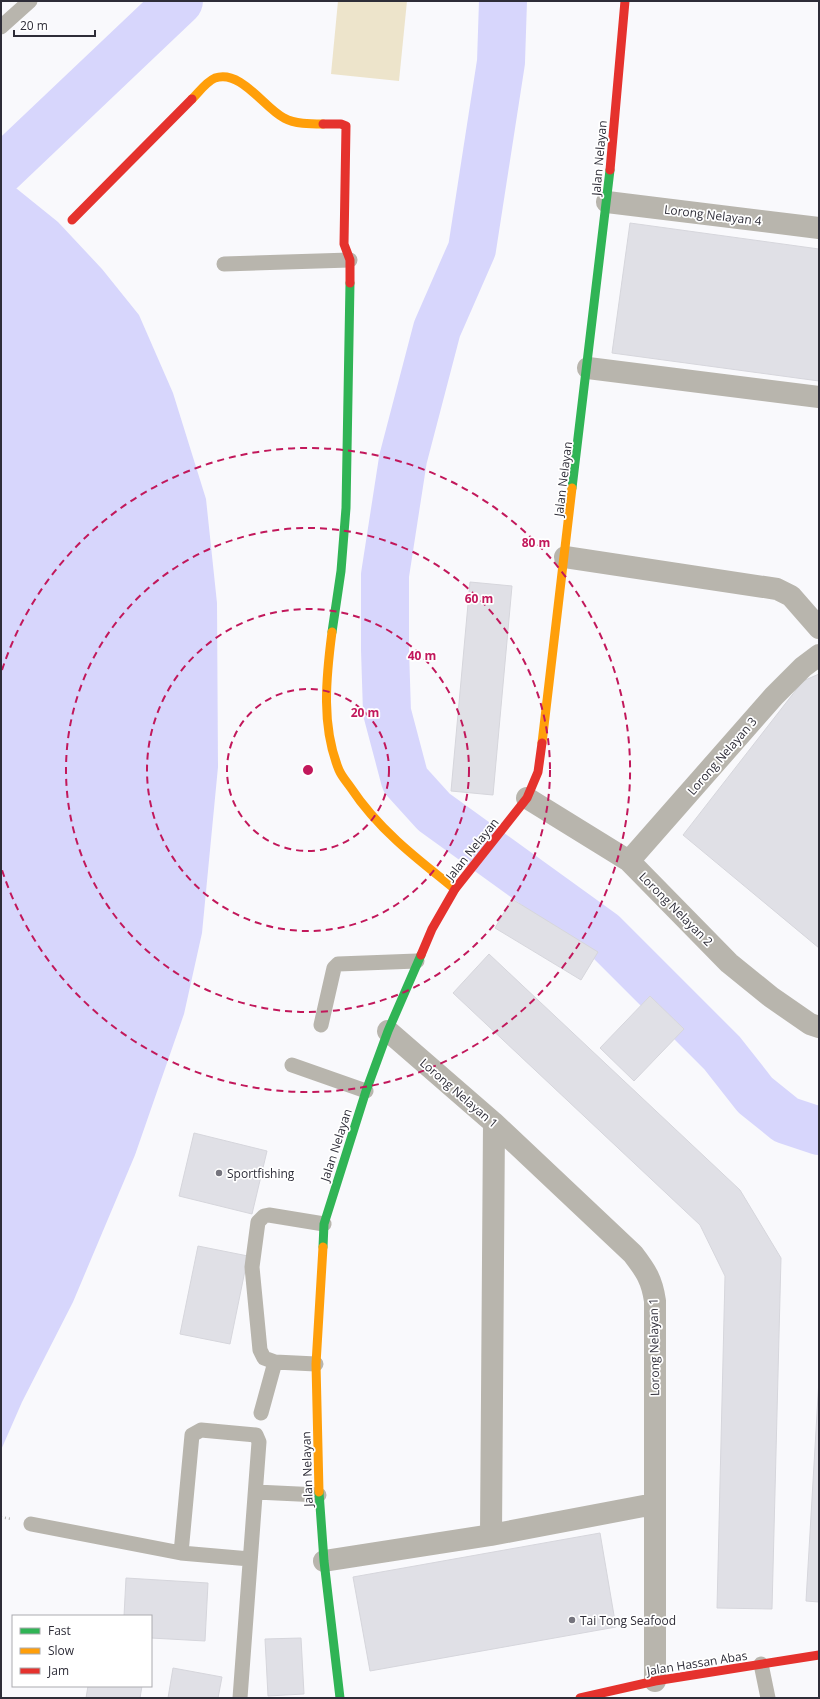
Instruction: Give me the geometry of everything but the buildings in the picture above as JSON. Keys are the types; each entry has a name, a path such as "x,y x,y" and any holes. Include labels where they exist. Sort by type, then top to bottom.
{"street":[{"name":"Jalan Nelayan","path":"340,1698 324,1562 319,1495 316,1364 324,1224 366,1091 388,1030 432,929 455,889 527,798 538,772 566,557 588,368 607,202 627,3"},
{"path":"72,220 202,89 215,78 230,78 245,86 284,118 294,121 341,124 346,126 344,244 350,260 347,491 342,559 326,681 326,716 329,735 340,771 362,807 384,832 455,889"},
{"name":"Lorong Nelayan 4","path":"607,202 819,228"},
{"path":"588,368 819,397"},
{"path":"566,557 777,589 791,596 819,628"},
{"name":"Lorong Nelayan 3","path":"629,861 774,696 803,667 819,655"},
{"name":"Lorong Nelayan 2","path":"527,798 629,861 730,963 771,997 810,1024 819,1027"},
{"name":"Lorong Nelayan 1","path":"388,1030 494,1123 633,1254 646,1271 652,1283 655,1301 655,1681"},
{"path":"491,1535 494,1123"},
{"path":"324,1562 491,1535 654,1504"},
{"name":"Jalan Hassan Abas","path":"580,1698 655,1681 819,1655"}],"lane":[{"path":"1,27 30,1"},
{"path":"224,264 350,260"},
{"path":"321,1025 334,968 338,964 344,962 417,961"},
{"path":"292,1065 366,1091"},
{"path":"316,1364 275,1362 264,1358 260,1350 252,1267 258,1222 264,1216 269,1215 324,1224"},
{"path":"261,1412 275,1362"},
{"path":"181,1554 190,1443 192,1435 201,1430 252,1434 258,1437 256,1492 240,1698"},
{"path":"256,1492 319,1495"},
{"path":"31,1524 181,1554 250,1559"},
{"path":"761,1664 768,1698"}],"shaded area":[{"path":"338,1 407,1 399,81 331,74"}],"water":[{"path":"1,176 58,222 102,269 139,315 173,393 206,499 217,603 218,767 202,933 184,1014 135,1155 73,1302 22,1402 1,1450"}],"waterway":[{"path":"1,170 179,1"},
{"path":"503,1 501,62 472,249 437,329 403,459 385,575 387,712 405,780 434,812 603,934 722,1053 755,1095 786,1120 819,1131"}],"traffic: fast":[{"path":"572,488 610,170"},
{"path":"332,632 341,571 346,508 350,283"},
{"path":"323,1247 324,1224 366,1091 388,1031 421,955"},
{"path":"319,1492 324,1561 340,1698"}],"traffic: slow":[{"path":"192,99 212,80 215,78 225,77 234,79 243,84 276,113 288,120 298,123 323,124"},
{"path":"542,743 572,488"},
{"path":"332,632 326,702 329,736 340,773 373,817 399,843 455,889"},
{"path":"319,1492 316,1364 323,1247"}],"traffic: jam":[{"path":"610,170 625,1"},
{"path":"72,220 192,99"},
{"path":"323,124 341,124 346,126 344,244 350,260 350,283"},
{"path":"421,955 432,929 455,889 527,798 538,772 542,743"},
{"path":"580,1698 655,1681 819,1655"}],"place":[{"name":"Sportfishing","path":"219,1173"},
{"name":"Tai Tong Seafood","path":"572,1620"}]}
